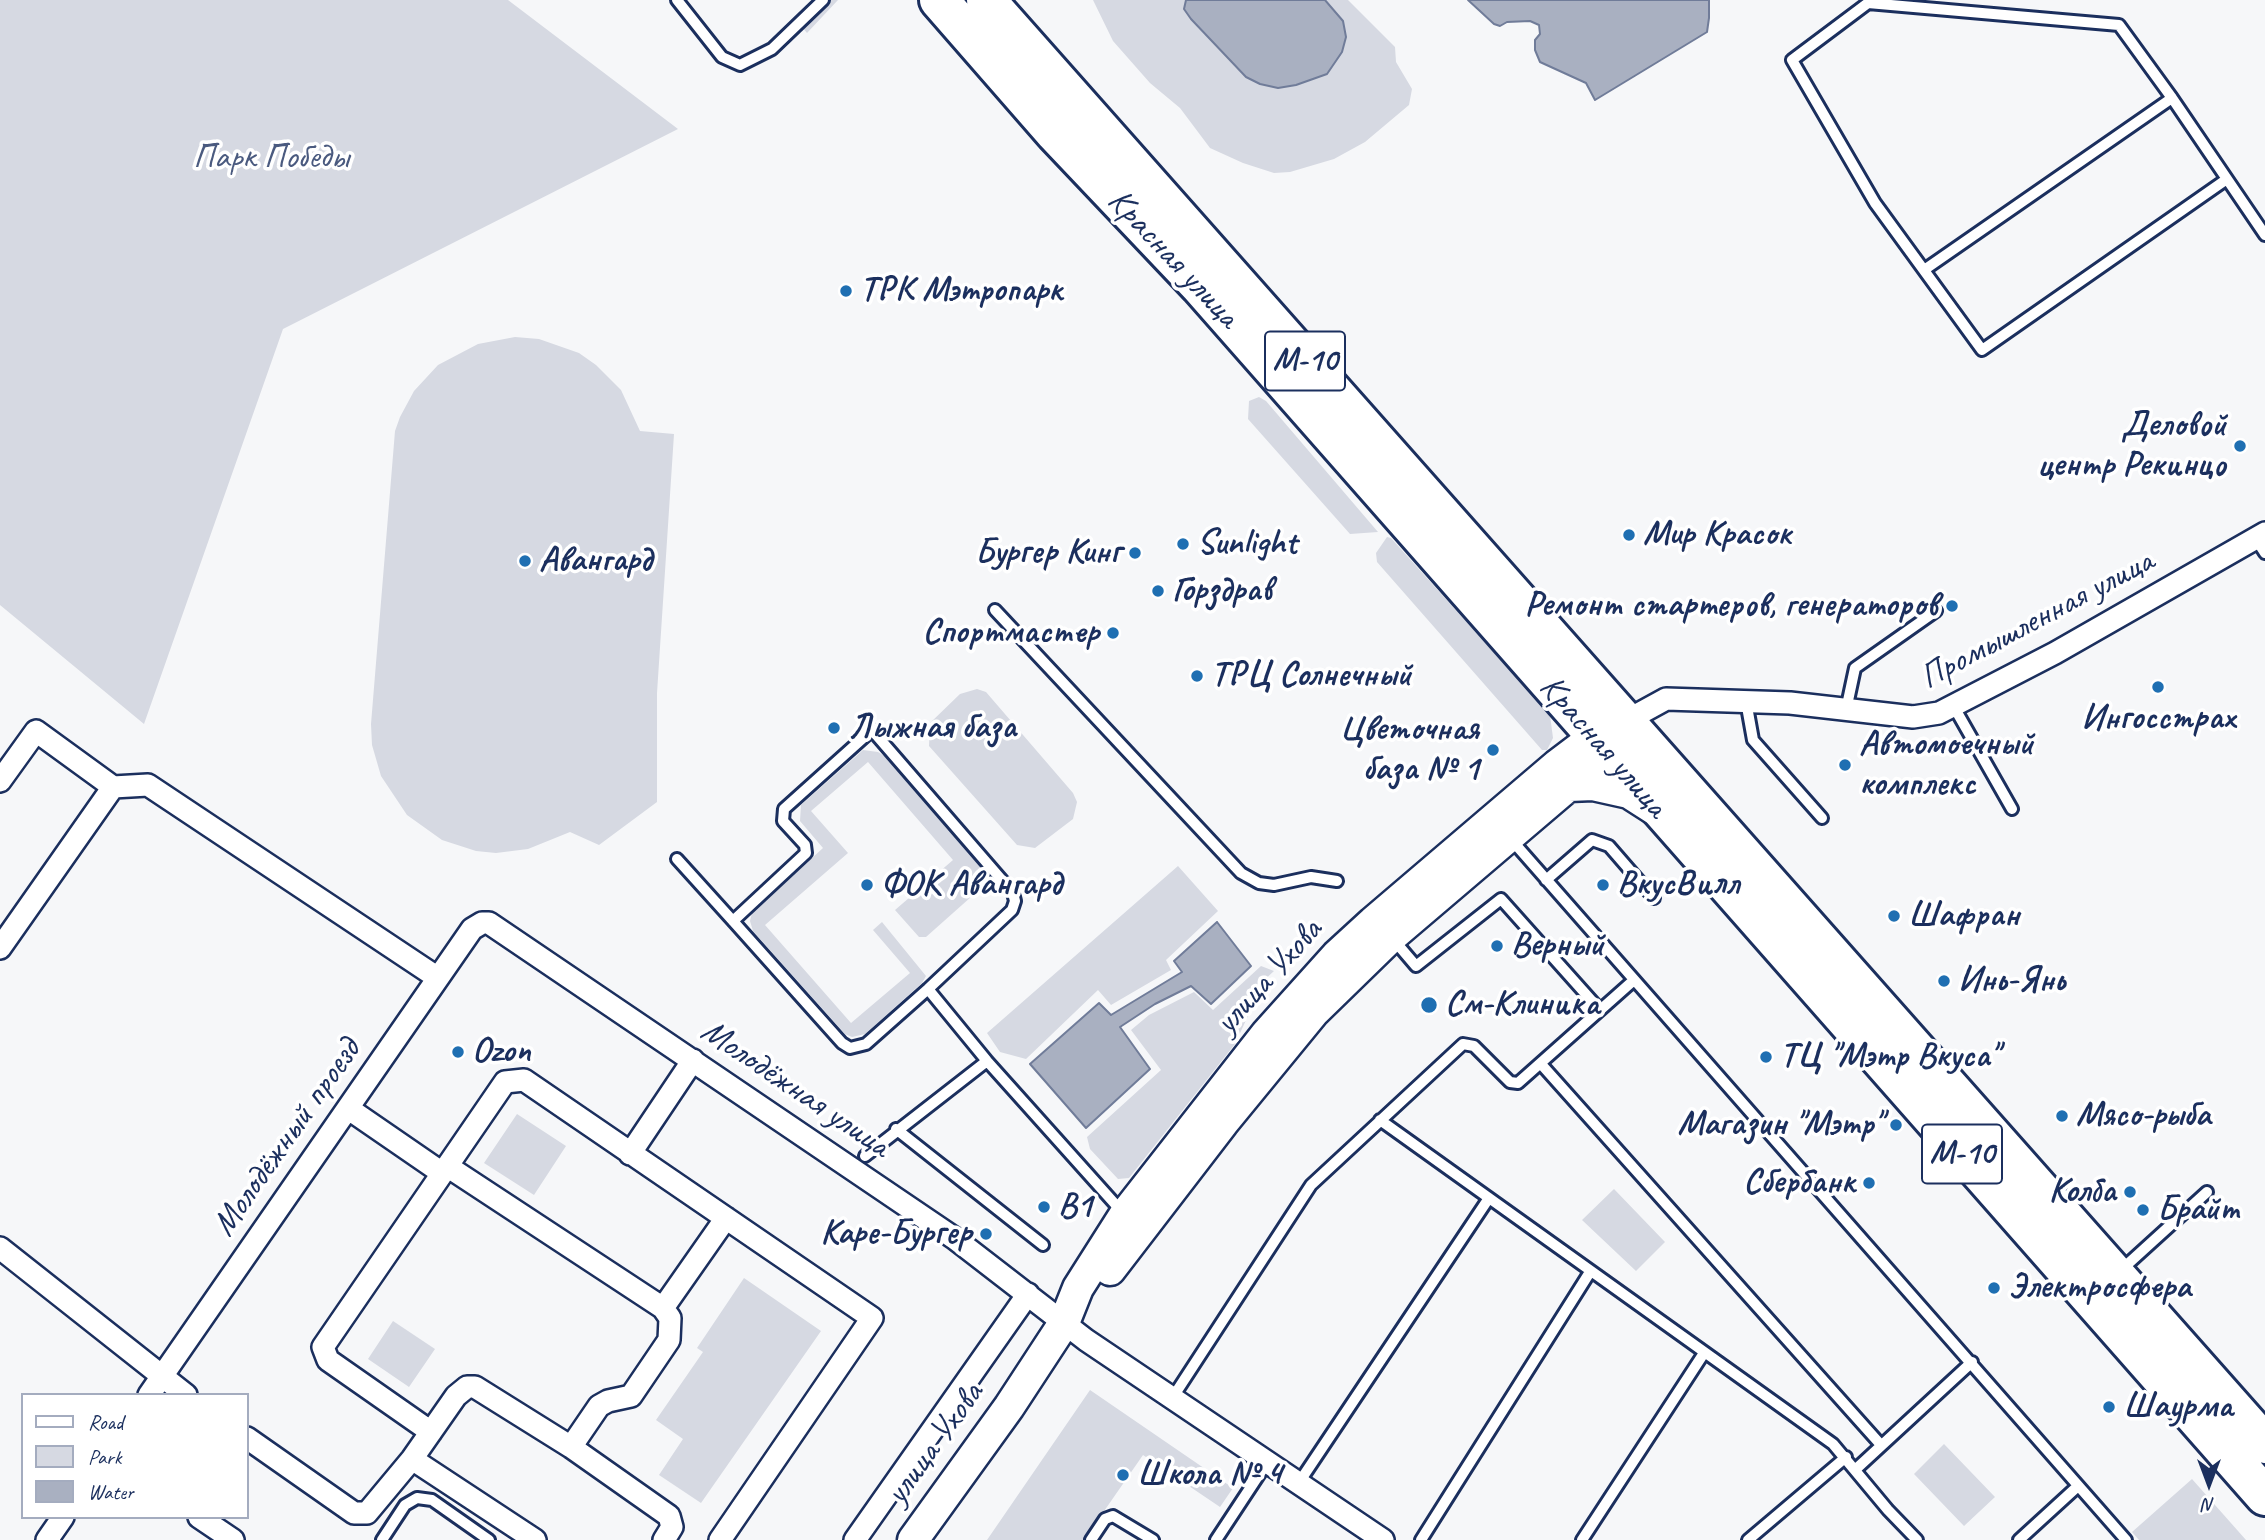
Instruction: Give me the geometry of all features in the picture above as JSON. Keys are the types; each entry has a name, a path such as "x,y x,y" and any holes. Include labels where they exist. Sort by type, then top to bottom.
{"highway":[{"name":"Красная улица","path":"939,0 1055,133 1200,286 1555,693 1608,737 1664,817 2265,1496"},
{"name":"Красная улица","path":"1006,17 1608,737 2116,1275 2265,1444"}],"street":[{"name":"Промышленная улица","path":"1608,737 1666,699 1746,701 1922,718 1954,707 2262,541"},
{"path":"1555,693 1565,733 1563,776 1629,793 1664,817"},
{"path":"0,781 36,731 113,787 148,785 438,978"},
{"name":"улица Ухова","path":"913,1540 1009,1407 1064,1323 1078,1288 1125,1214 1266,1034 1336,955 1563,776 1608,737"},
{"name":"улица Ухова","path":"1064,1323 1091,1296 1285,1045 1391,937 1508,836 1563,776"},
{"path":"0,948 113,787"},
{"name":"Молодёжный проезд","path":"155,1386 472,929 482,923"},
{"name":"Молодёжная улица","path":"482,923 496,926 954,1238 1064,1323 1171,1400 1383,1540"},
{"path":"630,1154 693,1060"},
{"path":"430,1432 328,1360 323,1348 505,1082 524,1080 870,1315 872,1321 720,1540"},
{"path":"349,1109 663,1308 670,1318 670,1340 631,1396 599,1406 571,1447"},
{"path":"663,1308 726,1218"},
{"path":"0,1248 155,1386 179,1393"},
{"path":"855,1540 1028,1294"},
{"path":"248,1439 354,1513 360,1514 373,1509 460,1390 475,1387 571,1447 668,1516 672,1527 664,1540"},
{"path":"412,1459 535,1540"},
{"path":"47,1540 62,1519"},
{"path":"202,1519 233,1540"}],"lane":[{"path":"677,0 722,57 740,65 772,49 823,0"},
{"path":"2227,179 1982,350 1875,203 1792,60 1868,3 2119,25 2172,98 2227,179 2265,235"},
{"path":"1924,270 2172,98"},
{"path":"995,610 1241,873 1259,883 1274,885 1311,877 1337,881"},
{"path":"1846,710 1855,668 1936,611"},
{"path":"1746,701 1753,740 1822,818"},
{"path":"1954,707 2011,809"},
{"path":"677,859 733,921 850,1048 866,1044 928,989 1012,911 1015,901 1013,893 872,730 784,809 783,821 805,845 806,853 733,921"},
{"path":"1508,836 2126,1540"},
{"path":"1546,880 1592,841 1609,846 1654,898"},
{"path":"1391,937 1416,965 1501,898 1600,1010"},
{"path":"1171,1400 1311,1185 1463,1044 1474,1046 1514,1083 1523,1080 1634,980"},
{"path":"928,989 986,1061 1125,1214"},
{"path":"865,1156 986,1061"},
{"path":"1541,1064 1881,1445"},
{"path":"1380,1120 1833,1444 1917,1540"},
{"path":"896,1129 1043,1245"},
{"path":"2116,1275 2207,1192"},
{"path":"1297,1485 1489,1198"},
{"path":"1421,1540 1590,1272"},
{"path":"1582,1540 1704,1353"},
{"path":"1856,1469 1972,1362"},
{"path":"1748,1540 1846,1457"},
{"path":"1216,1540 1266,1464"},
{"path":"2019,1540 2078,1486"},
{"path":"382,1540 405,1505 417,1498 432,1500 488,1540"},
{"path":"1091,1540 1105,1519 1118,1516 1153,1540"}],"green space":[{"name":"Парк Победы","path":"0,0 508,0 678,129 283,329 144,724 0,605"},
{"path":"815,0 838,0 807,33 796,20 817,2"},
{"path":"1093,0 1186,0 1184,9 1191,19 1246,77 1296,85 1327,74 1342,52 1346,37 1343,21 1325,0 1348,0 1395,47 1396,62 1412,89 1409,105 1365,142 1334,159 1290,172 1274,173 1243,163 1210,148 1180,108 1150,83 1113,41"},
{"name":"Авангард","path":"515,337 539,339 579,353 596,365 621,390 640,431 674,434 657,693 657,802 599,845 570,832 528,849 496,853 476,851 442,840 407,815 381,776 372,745 371,724 395,431 400,417 414,391 438,365 478,344"},
{"path":"1259,397 1266,401 1378,532 1350,534 1248,419 1249,401"},
{"path":"1387,537 1391,538 1550,715 1553,738 1547,750 1542,750 1377,562 1376,553"},
{"path":"977,689 986,692 1073,793 1077,802 1073,819 1035,848 1017,845 929,746 930,723 960,694"},
{"path":"863,750 878,752 886,757 980,865 984,876 980,889 926,937 919,937 895,910 953,860 868,762 811,811 848,853 765,925 851,1023 910,973 873,930 882,922 926,976 922,983 865,1034 852,1037 845,1034 753,931 750,921 752,913 823,848 800,821 801,805"},
{"path":"1178,866 1218,911 1166,960 1171,970 1111,1005 1098,990 1026,1059 1000,1052 987,1033"},
{"path":"1261,966 1274,971 1247,996 1253,1005 1235,1044 1129,1178 1118,1179 1090,1149 1087,1137 1161,1070 1131,1030 1149,1015 1194,992 1213,1010"},
{"path":"517,1114 566,1146 534,1195 484,1163"},
{"path":"1614,1189 1665,1242 1636,1271 1582,1220"},
{"path":"744,1278 821,1331 701,1503 659,1475 683,1439 656,1420 703,1352 697,1348"},
{"path":"393,1321 435,1349 409,1387 368,1359"},
{"name":"Школа № 4","path":"1090,1390 1233,1488 1220,1507 1143,1455 1084,1540 987,1540"},
{"path":"1944,1444 1995,1497 1964,1526 1914,1474"},
{"path":"2192,1479 2246,1540 2139,1540 2132,1532"}],"water":[{"path":"1186,0 1325,0 1343,21 1346,37 1342,52 1327,74 1278,88 1260,84 1246,77 1191,19 1184,9"},
{"path":"1468,0 1709,0 1709,18 1707,32 1595,100 1586,83 1540,62 1535,50 1535,40 1540,34 1539,25 1530,21 1507,22 1500,26 1494,24"},
{"path":"1217,922 1251,966 1211,1004 1191,986 1155,1004 1120,1027 1150,1069 1086,1128 1030,1064 1099,1003 1111,1015 1182,972 1174,961"}],"place":[{"name":"ТРК Мэтропарк","path":"846,291"},
{"name":"Деловой центр Рекинцо","path":"2240,446"},
{"name":"Мир Красок","path":"1629,535"},
{"name":"Sunlight","path":"1183,544"},
{"name":"Бургер Кинг","path":"1135,553"},
{"name":"Авангард","path":"525,561"},
{"name":"Горздрав","path":"1158,591"},
{"name":"Ремонт стартеров, генераторов","path":"1952,606"},
{"name":"Спортмастер","path":"1113,633"},
{"name":"ТРЦ Солнечный","path":"1197,676"},
{"name":"Ингосстрах","path":"2158,687"},
{"name":"Лыжная база","path":"834,728"},
{"name":"Цветочная база № 1","path":"1493,750"},
{"name":"Автомоечный комплекс","path":"1845,765"},
{"name":"ФОК Авангард","path":"867,885"},
{"name":"ВкусВилл","path":"1603,885"},
{"name":"Шафран","path":"1894,916"},
{"name":"Верный","path":"1497,946"},
{"name":"Инь-Янь","path":"1944,981"},
{"name":"См-Клиника","path":"1429,1005"},
{"name":"Ozon","path":"458,1052"},
{"name":"ТЦ \"Мэтр Вкуса\"","path":"1766,1057"},
{"name":"Мясо-рыба","path":"2062,1116"},
{"name":"Магазин \"Мэтр\"","path":"1896,1125"},
{"name":"Сбербанк","path":"1869,1183"},
{"name":"Колба","path":"2130,1192"},
{"name":"В1","path":"1044,1207"},
{"name":"Брайт","path":"2143,1210"},
{"name":"Каре-Бургер","path":"986,1234"},
{"name":"Электросфера","path":"1994,1288"},
{"name":"Шаурма","path":"2109,1407"},
{"name":"Школа № 4","path":"1123,1475"}]}
